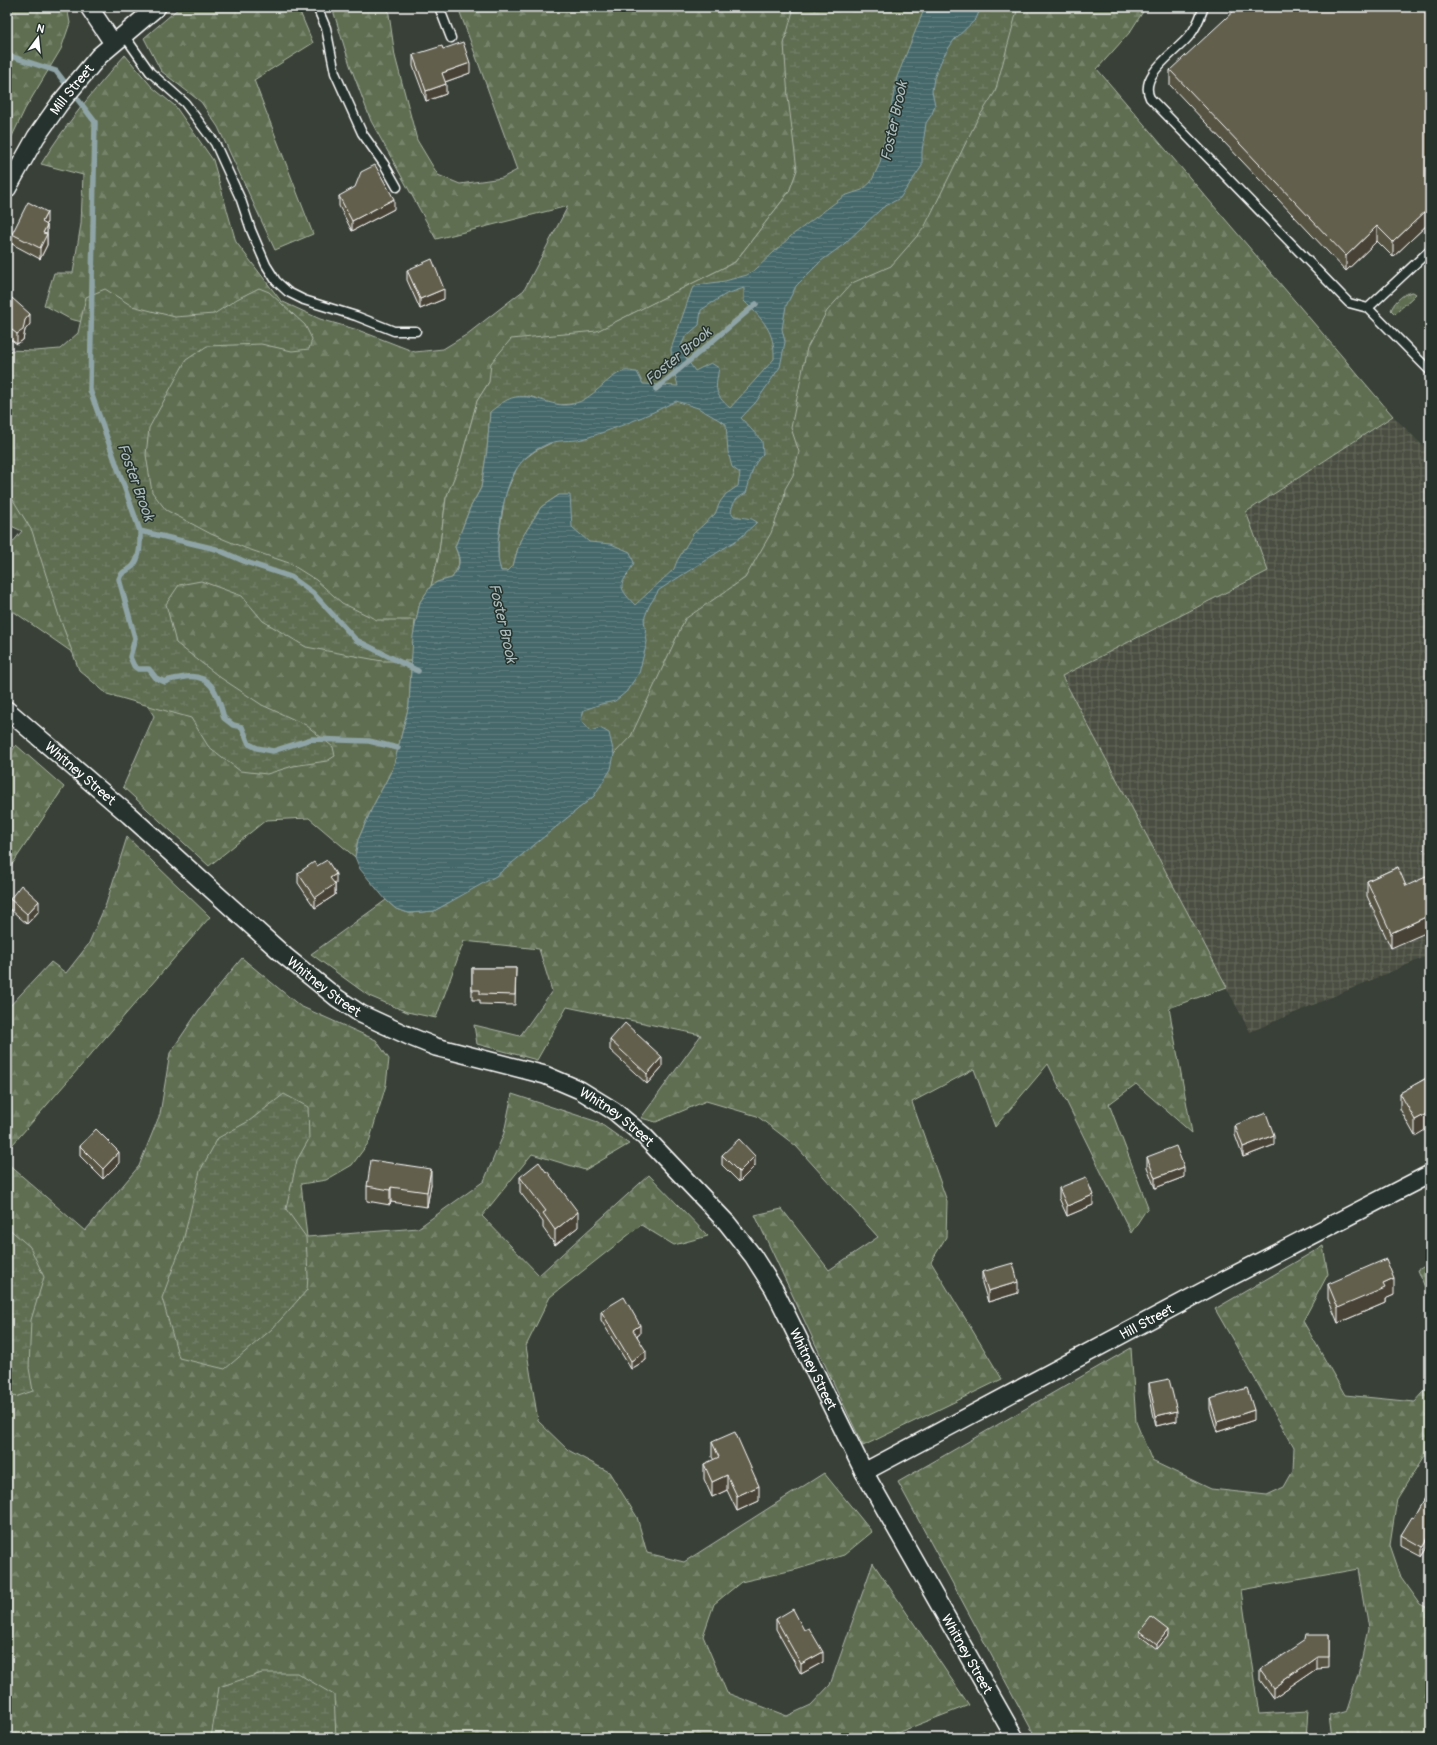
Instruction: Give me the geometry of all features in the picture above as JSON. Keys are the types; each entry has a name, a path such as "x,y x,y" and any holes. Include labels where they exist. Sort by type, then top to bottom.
{"street":[{"path":"89,7 118,39"},
{"name":"Mill Street","path":"7,189 36,137 60,103 99,56 157,7"},
{"name":"Whitney Street","path":"7,710 129,815 285,956 337,998 360,1014 411,1038 436,1047 545,1075 580,1090 614,1111 644,1136 700,1193 753,1256 774,1289 864,1472 1015,1738"},
{"name":"Hill Street","path":"864,1472 1213,1286 1430,1174"}],"lane":[{"path":"317,7 326,28 335,73 362,133 384,164 397,187"},
{"path":"439,7 450,38"},
{"path":"1204,7 1196,27 1190,35 1152,73 1146,87 1150,98 1349,303 1368,308 1430,371"},
{"path":"118,39 150,72 185,104 215,143 241,200 251,230 266,265 276,281 288,292 304,300 356,316 394,331 416,331"},
{"path":"1368,308 1430,250"}],"shaded area":[{"path":"1393,416 1430,453 1430,955 1250,1032 1061,676 1268,571 1246,512"}],"green space":[{"path":"7,7 67,7 70,23 61,49 25,109 7,147"},
{"path":"180,7 298,7 313,43 254,80 313,234 275,250 218,127 201,102 161,71 144,38"},
{"path":"332,7 388,7 395,56 417,140 438,175 460,184 502,178 517,170 458,7 904,7 802,157 789,192 735,262 574,343 493,376 477,401 460,464 446,498 438,559 431,586 420,602 413,636 409,705 393,768 373,806 358,840 355,857 309,818 266,820 209,866 123,787 154,716 133,683 86,662 7,607 7,549 22,531 7,524 7,391 115,330 70,319 44,305 54,273 73,273 81,224 83,175 41,164 80,108 125,55 152,87 175,106 213,160 236,242 281,301 320,319 358,330 415,352 443,349 466,335 524,290 568,206 436,239 371,121 350,65"},
{"path":"794,7 1018,7 995,92 977,120 924,228 891,266 852,283 827,311 807,348 791,428 799,452 793,475 785,489 784,498 771,533 745,578 685,619 631,736 614,754 576,730 563,691 634,605 622,592 621,582 628,575 572,539 559,495 541,507 520,541 513,566 508,571 501,571 498,561 498,541 505,495 519,463 535,451 551,443 573,404 555,405 529,396 490,412 487,450 481,488 470,508 455,547 459,560 457,570 452,578 437,582 431,586 438,559 446,498 460,463 477,401 489,382 491,363 511,339 597,331 735,262 789,192 797,170 788,97 784,44"},
{"path":"981,7 1146,7 1130,32 1097,69 1393,416 1246,512 1268,571 1062,676 1227,987 1169,1008 1192,1133 1136,1084 1109,1104 1148,1207 1131,1233 1048,1064 995,1127 974,1069 912,1102 947,1201 946,1237 931,1262 1002,1379 863,1446 755,1215 782,1209 829,1270 878,1237 796,1146 757,1116 706,1101 656,1122 641,1118 701,1035 567,1007 537,1060 477,1044 474,1025 520,1036 552,991 539,949 464,941 436,1018 407,1012 369,996 311,954 386,900 396,909 409,913 434,911 456,898 538,841 594,796 786,417 780,386"},
{"path":"259,288 269,292 305,325 312,339 309,349 292,351 261,344 207,346 186,360 149,428 146,455 152,492 166,510 211,534 245,548 289,563 316,580 342,603 377,620 415,620 412,661 382,661 306,647 263,621 242,596 201,581 179,585 166,604 176,643 221,678 262,705 306,725 333,747 335,756 327,761 293,766 267,774 240,771 208,746 191,718 107,694 79,670 59,616 32,531 7,490 7,350 35,351 60,349 78,333 86,297 105,289 132,306 175,317 214,314 237,299"},
{"path":"1413,292 1416,294 1395,314 1391,310 1393,305 1401,297"},
{"path":"16,745 64,787 7,872 7,759"},
{"path":"127,837 210,917 7,1151 7,1009 51,962 66,973 88,945 106,904"},
{"path":"242,958 300,1006 376,1040 389,1059 386,1085 369,1142 352,1165 326,1180 301,1184 307,1237 418,1228 484,1181 504,1133 512,1094 598,1122 629,1144 585,1170 532,1154 482,1216 539,1275 649,1175 708,1236 674,1245 641,1225 550,1297 526,1346 538,1421 568,1450 609,1472 637,1517 647,1553 684,1562 824,1473 872,1532 844,1555 798,1569 741,1582 714,1604 703,1636 727,1693 787,1716 811,1705 830,1685 873,1563 969,1705 884,1738 7,1738 7,1163 85,1231 139,1166 160,1114 170,1053 199,1010"},
{"path":"284,1094 308,1107 309,1139 297,1160 286,1209 306,1237 308,1276 307,1290 272,1329 225,1369 179,1358 162,1298 183,1241 200,1171 218,1138 249,1121"},
{"path":"7,1227 30,1247 44,1277 31,1320 29,1368 33,1391 15,1397 7,1389"},
{"path":"1323,1246 1328,1274 1303,1321 1345,1395 1415,1402 1430,1385 1430,1446 1397,1499 1390,1545 1401,1577 1421,1605 1430,1610 1430,1738 1332,1738 1329,1714 1347,1709 1358,1675 1368,1630 1358,1569 1241,1590 1259,1714 1308,1711 1306,1738 1036,1738 898,1482 1131,1348 1136,1422 1152,1461 1211,1489 1267,1495 1284,1487 1293,1471 1294,1447 1215,1309"},
{"path":"1430,1263 1430,1300 1418,1270"},
{"path":"262,1673 297,1673 334,1695 336,1738 211,1738 219,1687"},
{"path":"983,1731 988,1738 967,1738"}],"water":[{"path":"925,7 981,7 976,19 954,40 943,57 934,78 932,91 935,105 932,114 926,123 922,151 922,166 900,198 882,208 843,245 821,261 796,286 786,306 782,329 785,342 780,367 756,402 741,418 762,441 763,454 754,467 746,493 736,500 731,512 734,516 752,519 757,522 740,538 659,590 649,606 644,619 647,642 639,673 626,692 615,701 584,710 581,720 590,731 600,728 609,733 614,754 611,769 594,796 496,876 434,911 409,913 396,909 386,900 360,869 355,857 358,840 373,806 393,768 409,705 413,636 420,602 431,586 437,582 452,578 457,570 459,556 455,547 470,508 481,488 487,450 490,412 507,400 524,396 557,404 573,404 587,398 611,378 624,371 637,372 643,384 678,386 672,363 671,349 692,289 697,285 725,281 747,275 756,269 791,236 844,196 862,190 871,182 880,163 897,77","holes":["744,288 744,301 762,320 770,333 774,349 774,359 730,408 718,395 717,381 719,368 711,363 695,371 684,355 681,346 685,337 699,325 701,310 726,294","676,401 698,408 726,424 728,452 732,467 740,473 738,486 726,494 720,502 715,514 693,534 674,569 635,605 628,598 622,588 622,584 634,563 630,552 611,544 589,542 572,527 570,495 559,495 541,507 520,541 513,566 508,571 501,571 498,558 498,544 503,505 510,482 515,472 528,455 550,443 582,439 609,430 643,417"]}],"building":[{"path":"1238,7 1430,7 1430,207 1393,242 1377,226 1346,256 1170,70"},
{"path":"463,42 470,63 442,73 446,84 426,91 413,55 442,46 443,49"},
{"path":"375,165 394,199 352,221 339,196 355,187 361,172"},
{"path":"28,202 47,212 42,222 47,225 43,233 47,234 40,248 12,234"},
{"path":"432,259 444,289 420,299 407,270"},
{"path":"7,298 10,301 12,298 30,314 25,320 23,330 17,334 7,326"},
{"path":"327,860 336,874 330,878 335,884 315,898 298,873 314,862 317,866"},
{"path":"1398,867 1406,886 1430,875 1430,915 1391,933 1367,881"},
{"path":"21,885 39,901 27,914 10,899"},
{"path":"472,968 516,968 515,995 480,994 480,990 472,990"},
{"path":"625,1023 662,1057 647,1074 610,1040"},
{"path":"1430,1076 1430,1112 1415,1120 1400,1093"},
{"path":"1266,1113 1274,1135 1243,1147 1235,1125"},
{"path":"96,1129 119,1152 103,1169 80,1146"},
{"path":"739,1139 755,1156 739,1172 722,1155"},
{"path":"1176,1146 1184,1167 1155,1178 1147,1157"},
{"path":"371,1160 431,1169 427,1192 391,1187 390,1190 367,1186"},
{"path":"539,1162 578,1212 555,1230 543,1213 546,1211 520,1177"},
{"path":"1086,1177 1093,1195 1067,1206 1059,1188"},
{"path":"1386,1259 1394,1279 1383,1284 1385,1288 1338,1308 1328,1284"},
{"path":"1013,1263 1018,1282 988,1291 982,1272"},
{"path":"624,1297 640,1325 633,1330 646,1351 631,1361 601,1311"},
{"path":"1169,1379 1177,1411 1156,1416 1149,1383"},
{"path":"1247,1388 1254,1410 1217,1422 1210,1399"},
{"path":"735,1432 759,1486 737,1496 727,1475 712,1482 704,1464 719,1457 712,1442"},
{"path":"1430,1489 1430,1533 1422,1547 1401,1535 1412,1517 1414,1518"},
{"path":"793,1609 804,1630 809,1628 823,1652 801,1664 776,1619"},
{"path":"1151,1617 1168,1630 1157,1644 1140,1631"},
{"path":"1306,1635 1329,1635 1329,1657 1317,1657 1273,1688 1260,1670 1305,1640"}],"waterway":[{"name":"Foster Brook","path":"7,55 56,71 95,122 90,390 140,531 216,549 246,562 291,577 313,593 356,640 418,671"},
{"name":"Foster Brook","path":"656,389 756,304"},
{"path":"140,531 140,549 136,562 131,568 124,572 119,579 135,638 130,657 134,666 138,669 149,669 156,678 165,682 172,679 191,676 206,681 216,693 224,718 233,725 242,727 249,744 257,748 273,751 311,739 369,741 398,748"}]}
